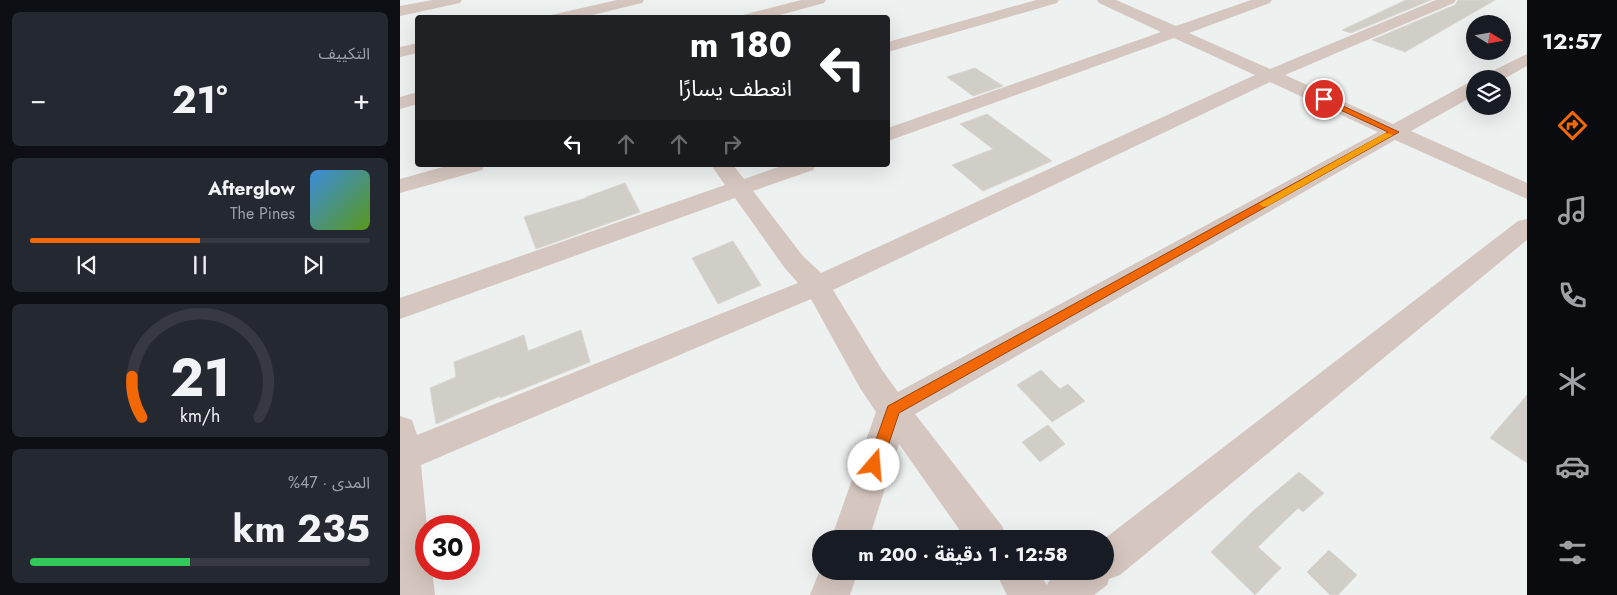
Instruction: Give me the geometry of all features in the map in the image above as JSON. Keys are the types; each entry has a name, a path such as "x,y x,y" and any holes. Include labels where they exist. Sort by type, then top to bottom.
{"street":[{"path":"400,11 455,0"},
{"path":"573,15 611,8 637,0"},
{"path":"761,15 820,0"},
{"path":"890,46 1052,0"},
{"path":"1104,0 1527,192"},
{"path":"890,134 1265,0"},
{"path":"415,595 401,448 816,286 1270,75 1450,0"},
{"path":"400,52 415,49"},
{"path":"1506,70 1527,58"},
{"path":"853,530 893,410 1466,92"},
{"path":"400,102 415,99"},
{"path":"400,186 467,167"},
{"path":"723,167 793,261 816,286 842,326 871,379 982,530"},
{"path":"400,309 800,167"},
{"path":"1114,555 1527,227"},
{"path":"830,595 835,580"},
{"path":"1020,580 1031,595"},
{"path":"1063,595 1082,580"}],"building":[{"path":"1406,0 1431,0 1351,33 1342,30"},
{"path":"1458,0 1495,0 1466,15 1466,17 1405,52 1372,40 1455,5"},
{"path":"975,68 1003,86 973,96 947,77"},
{"path":"987,114 1052,161 983,191 952,165 993,149 960,124"},
{"path":"625,183 640,212 536,249 524,217 586,198"},
{"path":"733,241 761,285 718,304 692,258"},
{"path":"581,330 590,362 500,398 500,396 436,424 430,388 456,377 454,362 524,335 528,351"},
{"path":"1041,370 1060,389 1068,384 1085,401 1052,422 1017,385"},
{"path":"1527,395 1527,463 1490,438"},
{"path":"1048,425 1065,444 1040,462 1022,442"},
{"path":"1299,472 1324,493 1303,512 1298,508 1258,547 1281,568 1255,595 1211,552 1253,511"},
{"path":"1329,550 1357,575 1338,595 1330,595 1307,572"}],"slow traffic":[{"path":"1264,204 1388,135"}],"route":[{"path":"874,465 893,410 1395,132 1324,99"}]}
